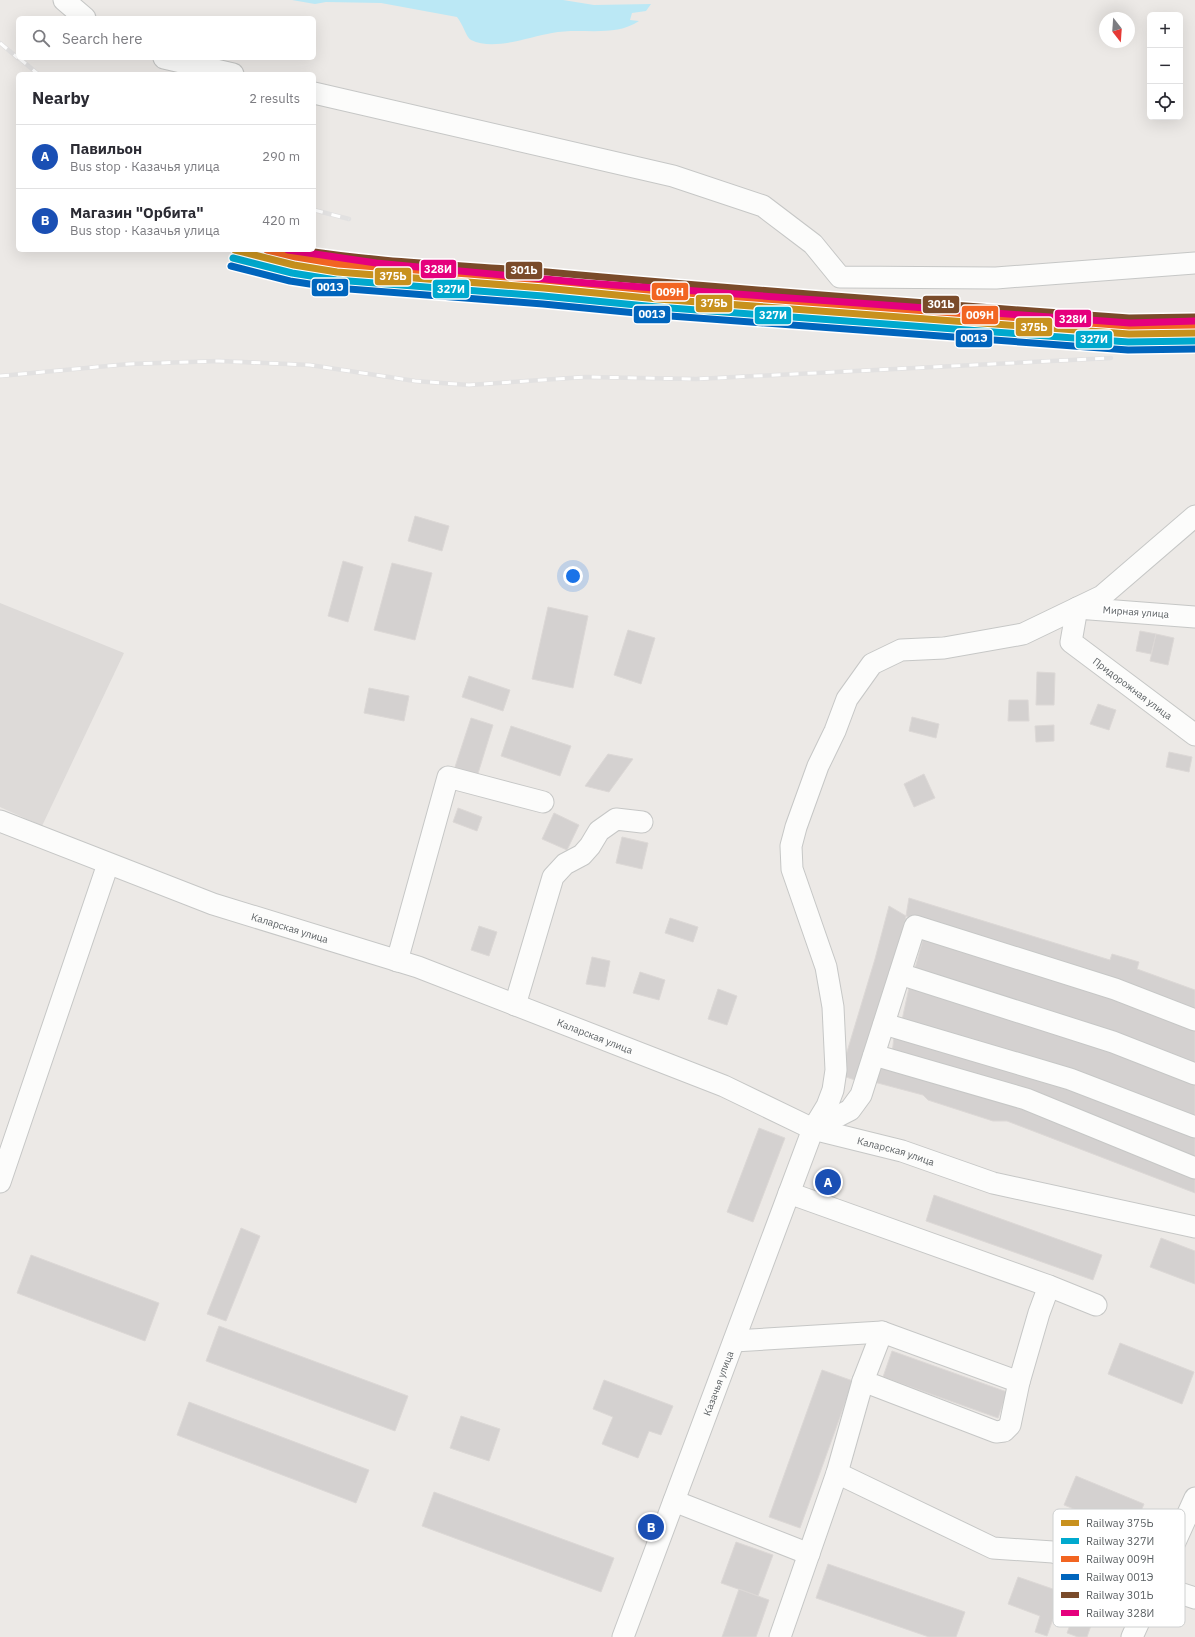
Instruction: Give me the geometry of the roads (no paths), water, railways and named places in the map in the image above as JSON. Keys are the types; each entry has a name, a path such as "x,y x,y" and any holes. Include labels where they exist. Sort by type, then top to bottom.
{"street":[{"path":"64,0 83,16"},
{"path":"173,60 224,72"},
{"path":"316,93 673,176 763,206 814,244 840,277 996,278 1195,263"},
{"name":"Казачья улица","path":"623,1637 813,1129 827,1106 833,1090 836,1070 833,1007 826,967 792,869 791,846 796,827 816,773 835,731 847,699 872,664 901,650 944,648 1023,634 1102,596 1195,516"},
{"name":"Мирная улица","path":"1077,608 1195,617"},
{"name":"Придорожная улица","path":"1077,608 1072,642 1195,735"},
{"path":"397,961 448,777 543,802"},
{"path":"515,1005 553,877 565,864 582,855 590,846 599,831 616,819 642,822"},
{"name":"Каларская улица","path":"0,821 213,904 397,961 515,1005 724,1086 813,1129 902,1151 993,1183 1195,1226"},
{"path":"0,1182 108,864"},
{"path":"813,1129 850,1110 861,1095 915,926 1115,989 1195,1020"},
{"path":"900,974 1113,1042 1195,1074"},
{"path":"884,1024 1070,1079 1195,1127"},
{"path":"874,1055 1026,1099 1195,1168"},
{"path":"789,1193 1049,1286 1096,1305"},
{"path":"863,1381 996,1432 1004,1432 1010,1425 1019,1382 1039,1313 1049,1286"},
{"path":"734,1341 882,1332 1019,1382"},
{"path":"780,1637 838,1473 863,1381 882,1332"},
{"path":"838,1473 993,1548 1053,1552"},
{"path":"1185,1521 1195,1498"},
{"path":"674,1501 809,1554"},
{"path":"1185,1594 1195,1598"},
{"path":"1132,1637 1137,1627"}],"water":[{"path":"292,0 563,0 594,5 651,4 646,11 632,13 630,20 639,21 619,29 608,31 563,31 501,44 490,44 471,40 457,17 381,3 326,2 315,4"}],"railway":[{"path":"0,43 16,56"},
{"path":"21,60 36,72"},
{"path":"316,211 349,219"},
{"path":"0,376 129,364 219,361 310,365 415,381 469,385 585,377 696,379 1111,358"}],"rail line":[{"name":"375Ь","path":"243,252 294,265 337,272 544,288 658,299 1129,334 1195,333"},
{"name":"009Н","path":"275,252 338,264 545,280 659,291 1129,326 1195,325"},
{"name":"328И","path":"302,252 376,263 587,283 1130,323 1195,321"},
{"name":"301Ь","path":"316,252 393,261 911,302 1129,318 1195,317"},
{"name":"327И","path":"233,258 292,273 336,280 543,296 657,307 1128,342 1195,341"},
{"name":"001Э","path":"231,266 290,281 336,288 543,304 657,315 1128,350 1195,349"}],"place":[{"name":"Павильон","path":"828,1182"},
{"name":"Магазин \"Орбита\"","path":"651,1527"}]}
